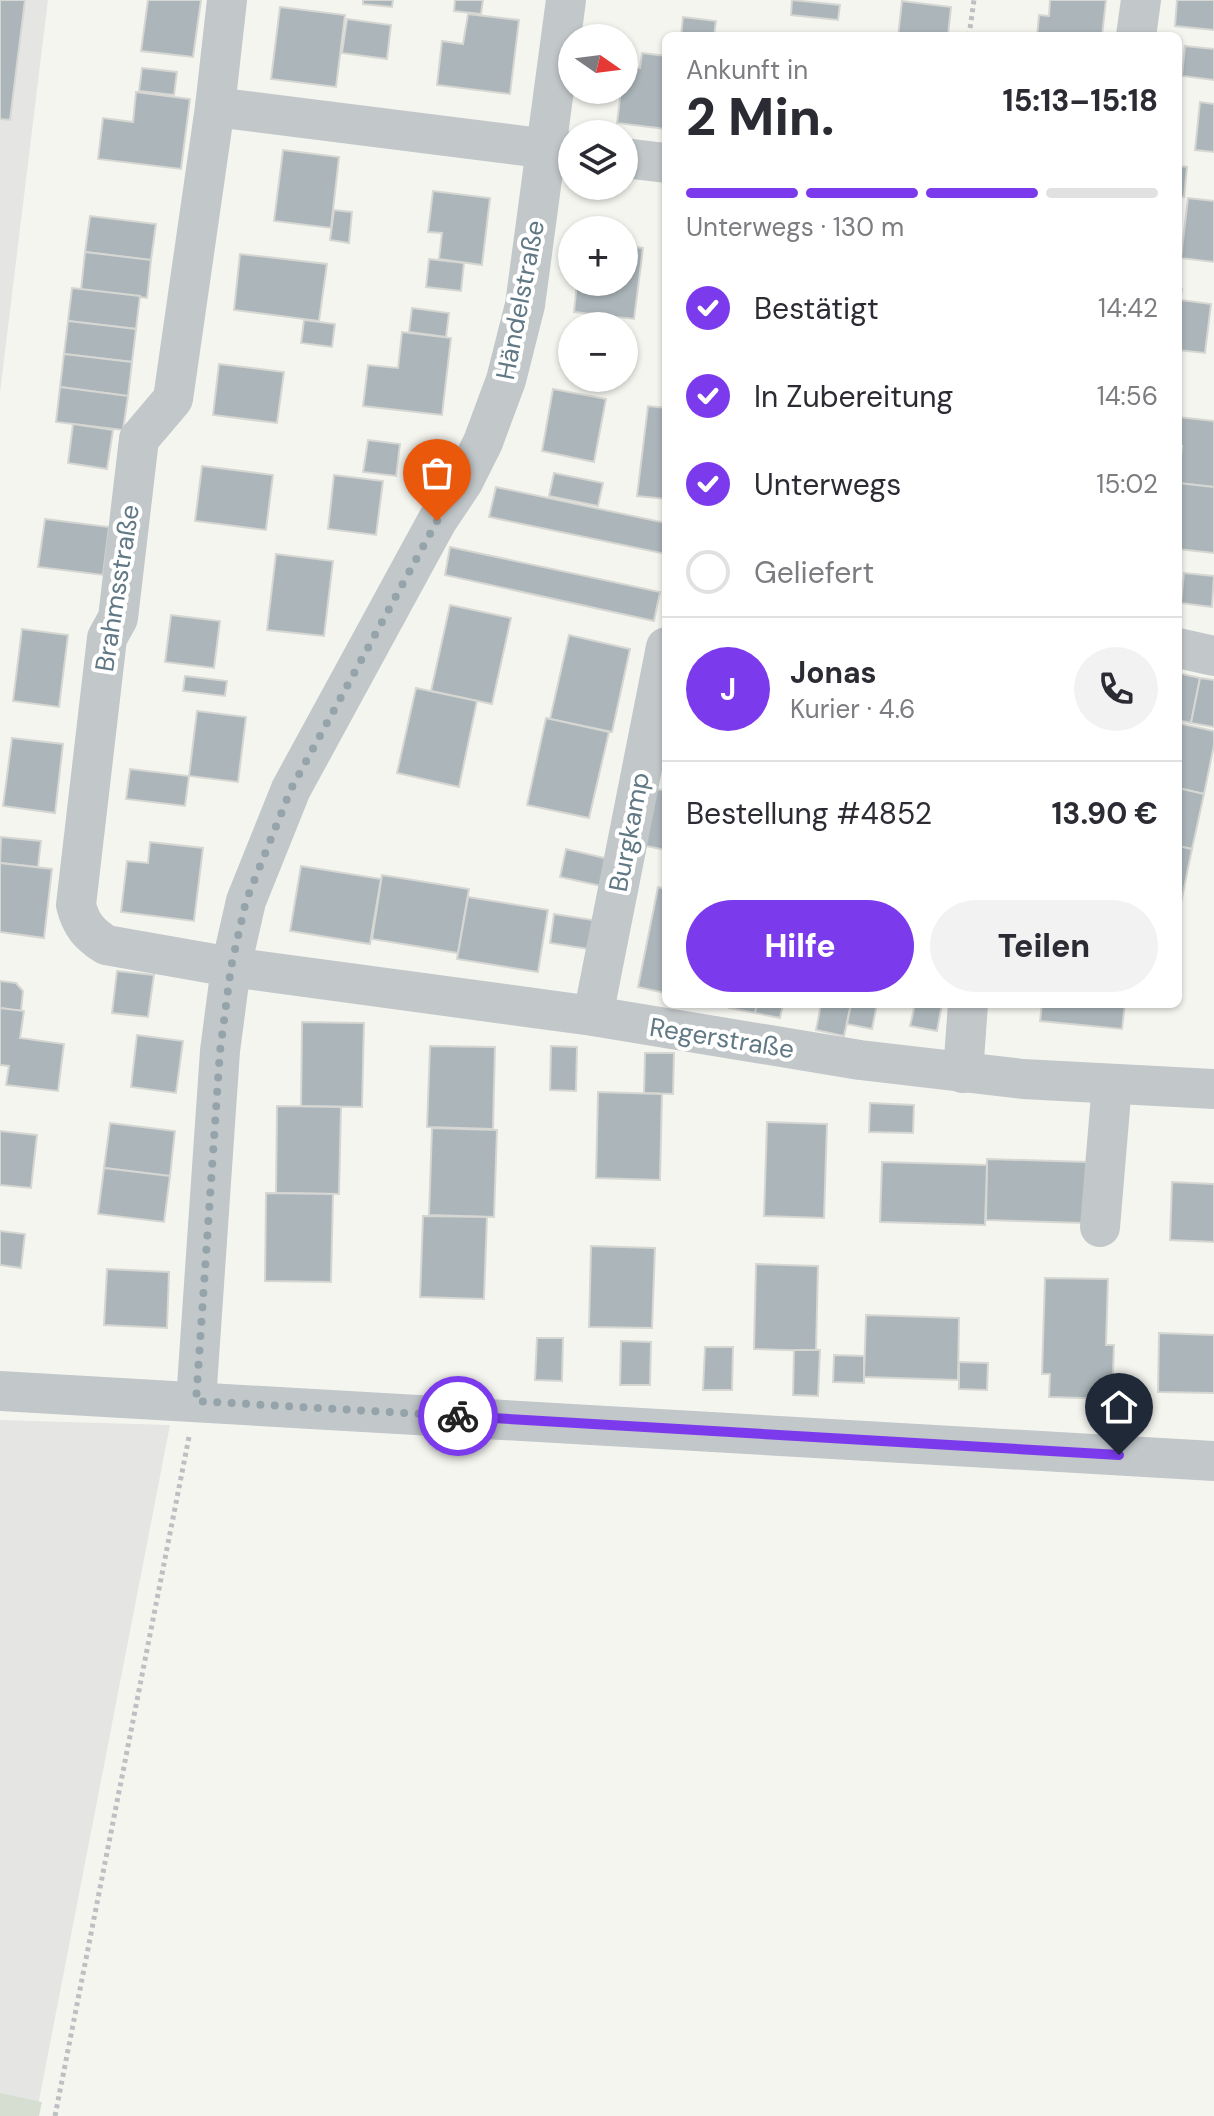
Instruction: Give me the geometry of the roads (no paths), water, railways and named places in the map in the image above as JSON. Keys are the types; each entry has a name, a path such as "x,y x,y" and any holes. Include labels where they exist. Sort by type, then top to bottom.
{"street":[{"name":"Brahmsstraße","path":"227,0 215,107 173,399 139,439 118,618 107,638 76,905 80,921 90,934 106,945 231,967"},
{"name":"Händelstraße","path":"561,120 566,0"},
{"path":"1137,32 1141,0"},
{"path":"215,107 558,150"},
{"name":"Händelstraße","path":"196,1401 220,1051 231,967 246,901 291,789 483,442 506,380 558,159"},
{"path":"638,160 662,163"},
{"path":"1182,649 1214,656"},
{"name":"Burgkamp","path":"593,1016 662,667"},
{"name":"Regerstraße","path":"231,967 593,1016 860,1060 963,1073 1214,1089"},
{"path":"963,1073 968,1008"},
{"path":"1100,1227 1112,1084"},
{"path":"0,1391 1214,1461"}]}
